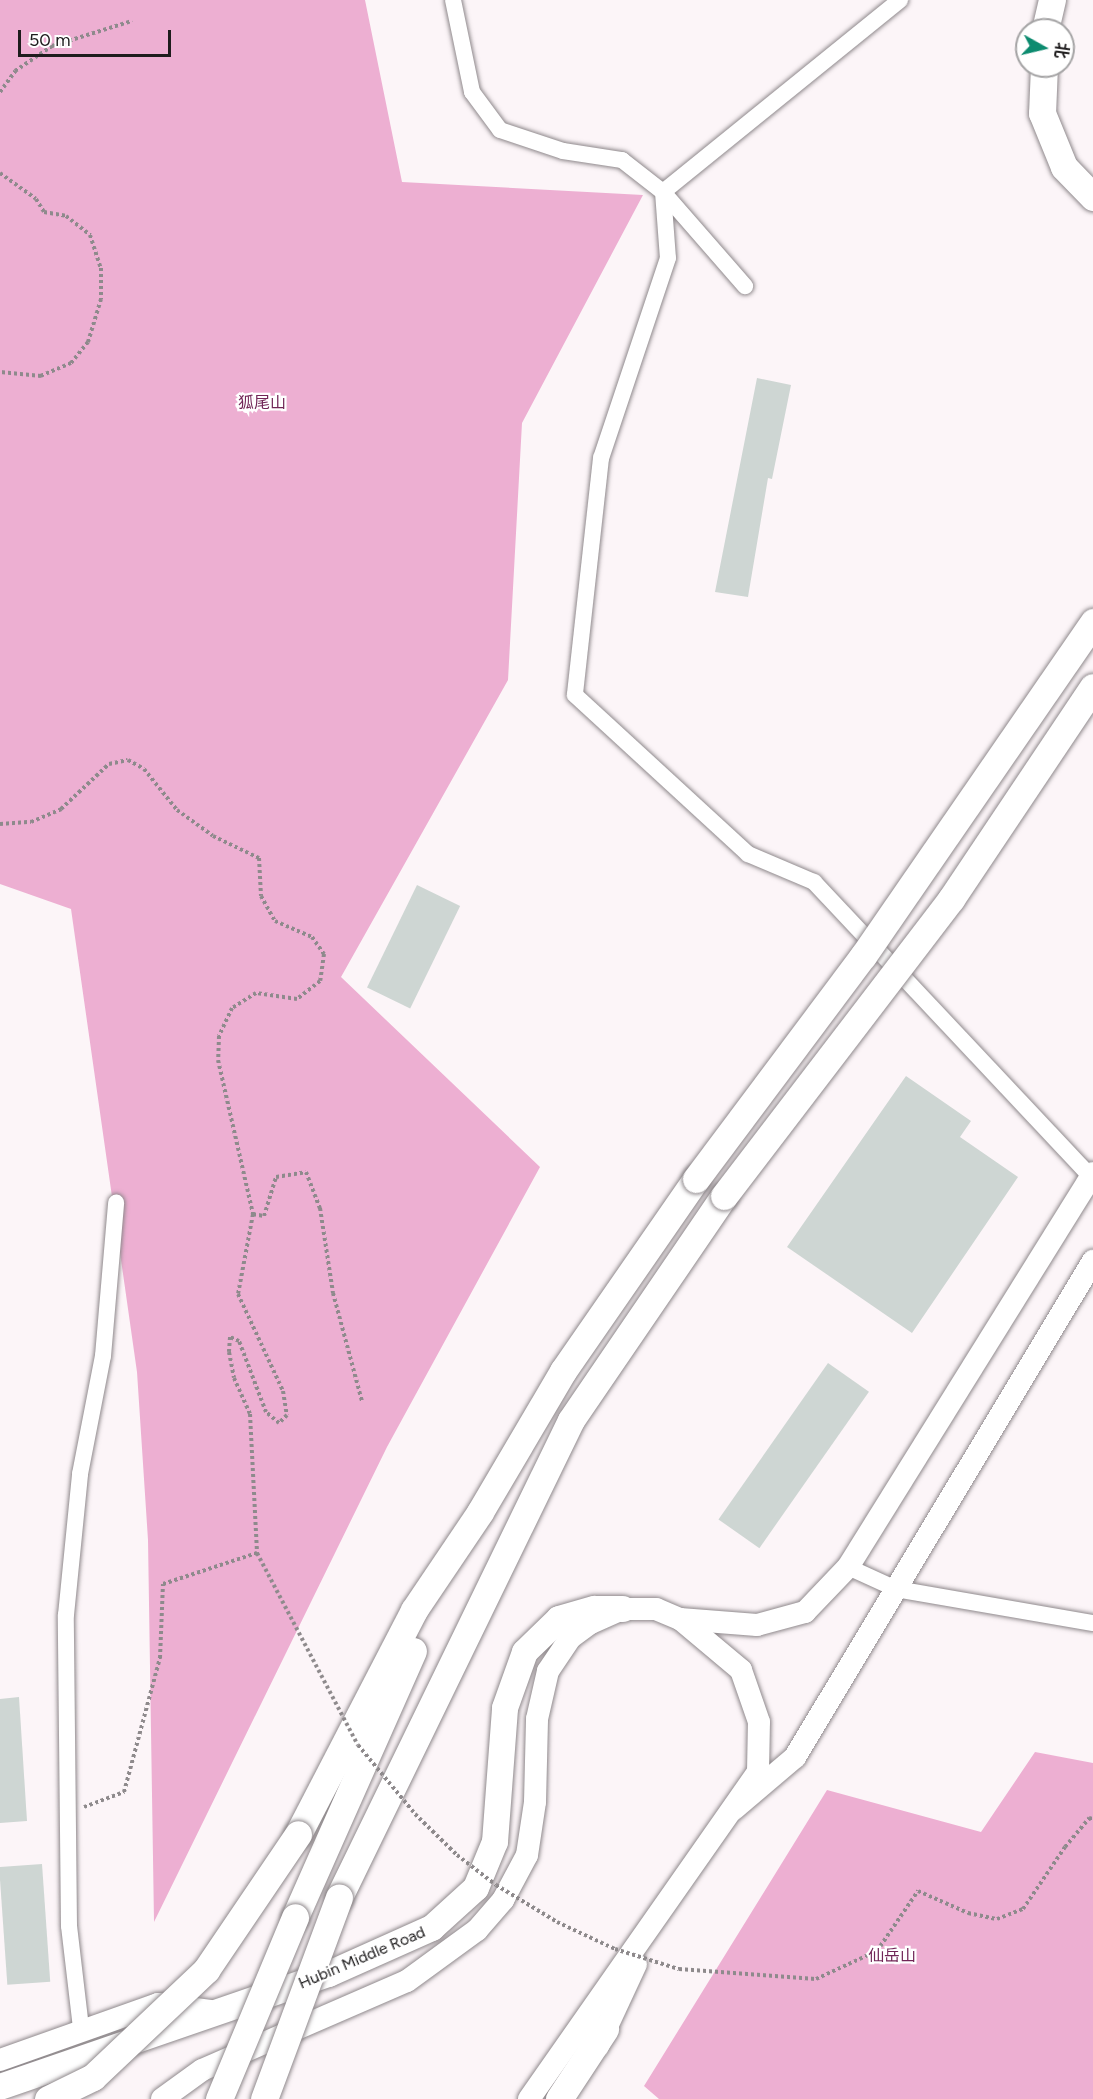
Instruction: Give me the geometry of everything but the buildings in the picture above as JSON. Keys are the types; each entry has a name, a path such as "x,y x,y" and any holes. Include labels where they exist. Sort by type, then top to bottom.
{"highway":[{"path":"1048,18 1052,0"},
{"path":"1043,78 1042,113 1064,167 1093,197"},
{"path":"48,2099 93,2077 206,1970 298,1834 414,1610 480,1512 563,1371 696,1179 863,956 1093,622"},
{"path":"264,2099 339,1897 570,1420 724,1196 951,899 1093,687"},
{"path":"219,2099 377,1727 480,1512"},
{"path":"560,2099 605,2030"}],"main road":[{"path":"162,2099 202,2070 407,1981 477,1930 503,1900 527,1855 535,1802 537,1719 548,1671 570,1638 591,1623 623,1609 656,1609 681,1619 757,1625 805,1612 848,1567 1092,1175"},
{"path":"734,1809 795,1757 1093,1262"},
{"name":"Hubin Middle Road","path":"0,2087 329,1974 432,1928 476,1888 495,1842 506,1708 525,1652 559,1619 595,1609 623,1609"},
{"path":"529,2099 758,1772 759,1722 741,1671 681,1619"},
{"path":"573,2099 666,1903"},
{"path":"0,2060 81,2028 158,2004 219,2012"}],"street":[{"path":"453,0 472,92 500,130 563,151 622,160 663,192 746,286"},
{"path":"663,192 900,0"},
{"path":"663,192 668,258 601,458 575,695 748,854 814,882 1092,1175"},
{"path":"81,2028 69,1926 66,1615 80,1474 103,1356 116,1203"},
{"path":"848,1567 896,1589 1093,1623"}],"path":[{"path":"0,92 15,71 52,46 132,21"},
{"path":"0,173 36,199 44,212 66,216 90,235 101,268 100,299 88,342 71,363 41,376 0,372"},
{"path":"0,824 31,822 61,809 108,764 128,760 144,769 177,810 213,836 259,858 261,896 274,921 312,937 324,954 320,981 297,999 256,993 232,1008 219,1036 218,1060 254,1214 238,1294 283,1391 286,1415 279,1423 266,1412 239,1341 230,1337 234,1378 250,1414 257,1553 358,1745 416,1814 457,1856 495,1885 586,1936 679,1969 816,1979 877,1951 918,1891 968,1913 997,1919 1023,1909 1065,1847 1089,1818 1093,1819"},
{"path":"254,1214 264,1216 276,1177 306,1172 320,1208 333,1293 363,1401"},
{"path":"67,1813 124,1792 160,1658 163,1584 257,1553"}],"green space":[{"name":"狐尾山","path":"0,0 365,0 402,182 643,195 522,423 508,680 341,977 540,1167 387,1447 154,1922 148,1540 137,1372 71,909 0,884"},
{"name":"仙岳山","path":"1035,1752 1093,1763 1093,2099 659,2099 644,2086 827,1790 981,1832"}]}
